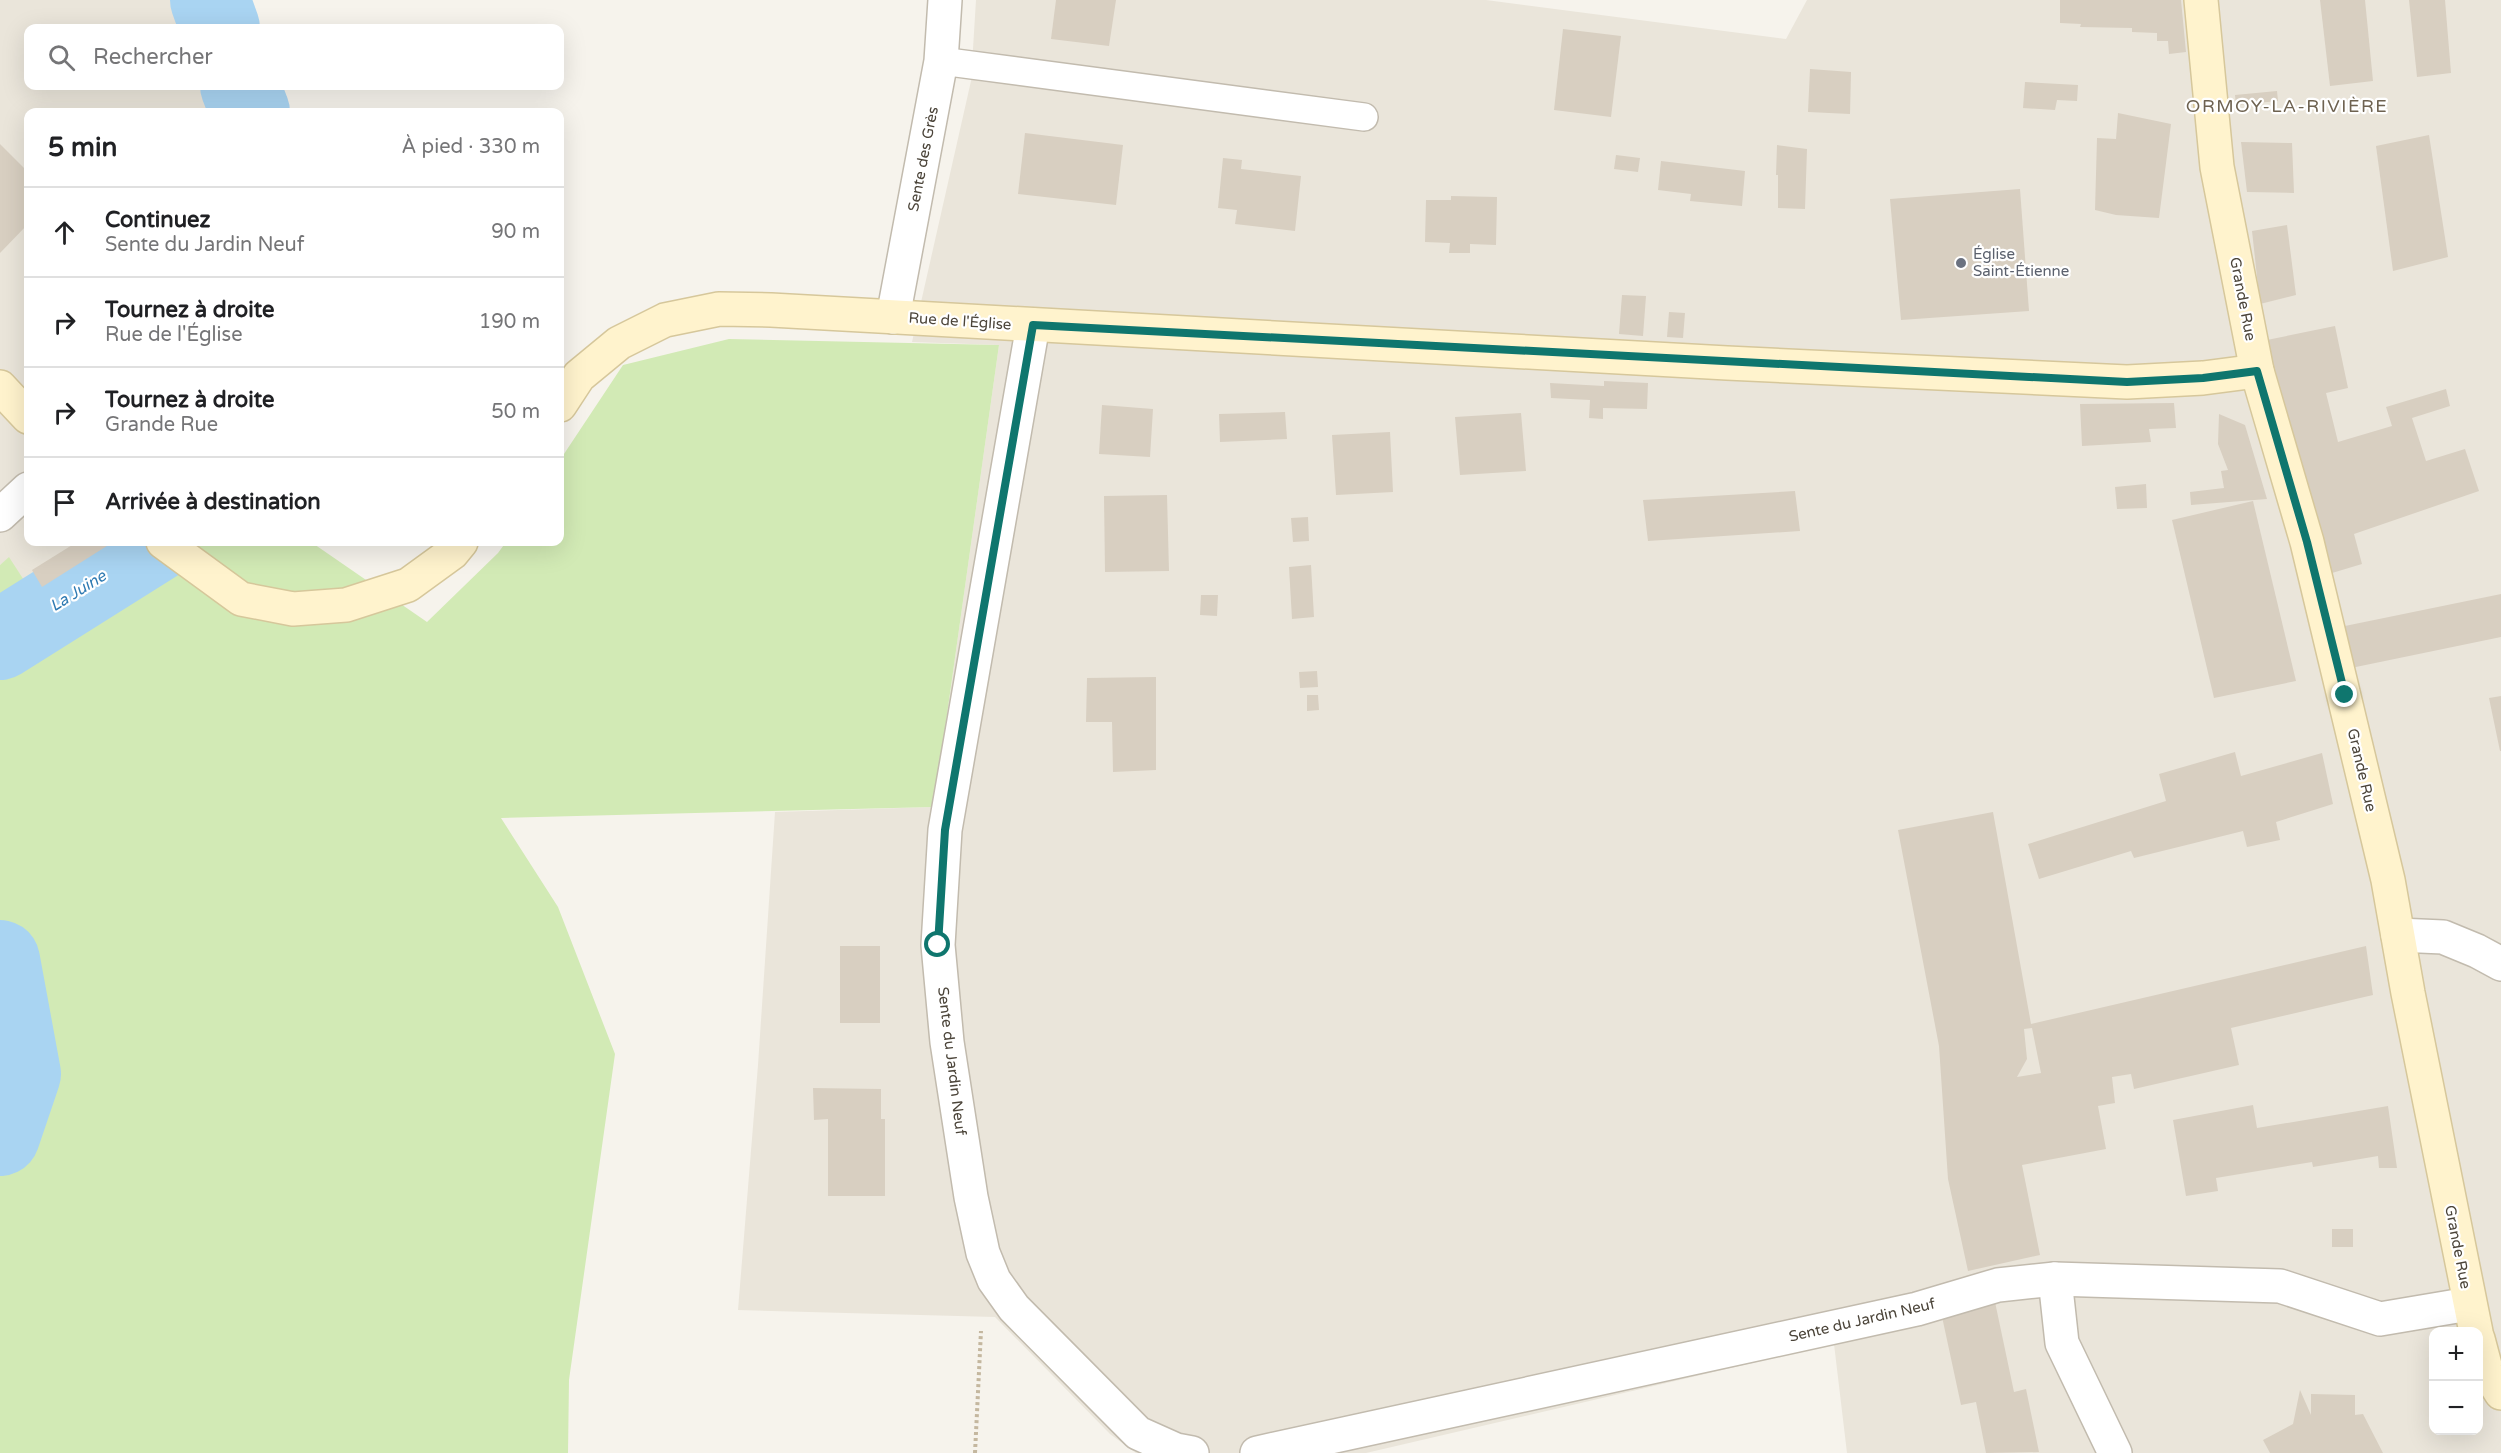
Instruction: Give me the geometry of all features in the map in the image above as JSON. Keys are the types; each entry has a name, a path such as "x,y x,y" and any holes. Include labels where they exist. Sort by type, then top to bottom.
{"street":[{"name":"Sente des Grès","path":"893,317 941,61 945,0"},
{"name":"Grande Rue","path":"2201,0 2217,166 2257,371 2318,586 2388,880 2473,1318"},
{"name":"Rue de l'Église","path":"564,399 579,376 619,343 665,320 719,309 2127,382 2203,378 2257,371"},
{"name":"Sente du Jardin Neuf","path":"1033,325 945,830 938,945 947,1042 971,1197 983,1253 994,1280 1014,1308 1138,1433 1176,1450 1192,1453"},
{"path":"0,387 24,413"},
{"path":"0,515 24,493"},
{"path":"169,546 241,599 293,609 346,605 408,585 452,553 458,546"},
{"path":"2398,935 2443,937 2501,964"},
{"name":"Sente du Jardin Neuf","path":"1257,1453 1917,1309 1998,1285 2055,1279 2280,1286 2380,1319 2473,1318"},
{"path":"2055,1279 2062,1343 2115,1453"},
{"path":"2483,1358 2486,1369 2501,1393"}],"lane":[{"path":"941,61 1364,117"}],"path":[{"path":"975,1453 983,1302 994,1280"}],"shaded area":[{"path":"0,0 178,0 186,24 24,24 24,90 205,90 210,108 24,108 24,546 194,546 144,590 134,568 53,625 9,558 0,565"},
{"path":"976,0 1486,0 1786,39 1807,0 2501,0 2501,1453 1847,1453 1834,1344 1366,1453 1136,1453 1110,1434 995,1317 738,1310 775,812 934,807 999,345 912,342 971,81"}],"green space":[{"path":"729,339 999,345 934,807 501,818 558,907 615,1054 569,1380 568,1453 0,1453 0,565 9,557 53,625 134,567 145,589 193,546 317,546 427,622 503,546 564,546 564,454 623,365"}],"building":[{"path":"1056,0 1116,0 1109,46 1051,39"},
{"path":"2060,0 2181,0 2186,52 2169,54 2168,41 2157,41 2157,33 2132,32 2132,28 2080,27 2081,24 2060,23"},
{"path":"2320,0 2365,0 2373,81 2330,86"},
{"path":"2409,0 2445,0 2451,73 2417,77"},
{"path":"1563,29 1621,36 1611,117 1554,110"},
{"path":"1810,69 1851,72 1850,114 1808,112"},
{"path":"2025,82 2078,85 2077,101 2057,100 2055,110 2023,108"},
{"path":"2277,91 2278,101 2236,105 2235,95"},
{"path":"2118,113 2171,124 2159,218 2116,215 2095,210 2097,138 2116,139"},
{"path":"1025,133 1123,145 1116,205 1018,194"},
{"path":"2429,135 2448,257 2393,271 2376,146"},
{"path":"2241,142 2292,143 2294,193 2247,192"},
{"path":"0,144 24,168 24,228 0,253"},
{"path":"1777,145 1807,149 1805,209 1778,208"},
{"path":"1616,155 1640,158 1638,172 1614,169"},
{"path":"1223,158 1242,160 1241,169 1301,176 1295,231 1235,224 1237,210 1218,208"},
{"path":"1661,161 1745,171 1742,206 1690,201 1691,194 1658,190"},
{"name":"Église Saint-Étienne","path":"2020,189 2029,311 1901,320 1890,199"},
{"path":"1451,196 1497,197 1496,245 1470,244 1470,253 1449,253 1450,243 1425,242 1426,200 1451,200"},
{"path":"2287,225 2296,295 2260,304 2252,231"},
{"path":"1622,295 1646,296 1643,336 1619,334"},
{"path":"1669,312 1685,313 1683,338 1667,337"},
{"path":"2335,326 2348,388 2326,393 2338,442 2392,426 2386,407 2446,389 2450,406 2412,418 2426,461 2465,449 2479,491 2354,534 2362,564 2332,573 2330,562 2321,565 2278,400 2267,340"},
{"path":"1604,381 1648,383 1647,409 1603,408 1603,419 1589,418 1590,400 1551,398 1550,383 1604,386"},
{"path":"2174,403 2176,428 2149,429 2151,442 2082,446 2080,404"},
{"path":"1102,405 1153,409 1150,457 1099,454"},
{"path":"1285,412 1287,439 1220,442 1219,414"},
{"path":"1521,413 1526,471 1460,475 1455,417"},
{"path":"2219,414 2245,425 2267,499 2191,505 2190,492 2224,488 2221,471 2228,470 2218,444"},
{"path":"1390,432 1393,492 1336,495 1332,435"},
{"path":"2146,484 2147,508 2117,509 2115,487"},
{"path":"1795,491 1800,531 1648,541 1643,500"},
{"path":"1167,495 1169,571 1105,572 1104,496"},
{"path":"2253,501 2296,681 2214,698 2172,520"},
{"path":"1308,517 1309,541 1293,542 1291,518"},
{"path":"71,546 107,546 42,587 32,570"},
{"path":"1311,565 1314,617 1292,619 1289,567"},
{"path":"2501,594 2501,637 2351,668 2340,627"},
{"path":"1201,595 1218,595 1217,616 1200,615"},
{"path":"1317,671 1318,687 1300,688 1299,672"},
{"path":"1156,677 1156,770 1113,772 1112,722 1086,722 1087,678"},
{"path":"1307,695 1318,695 1319,710 1307,711"},
{"path":"2501,696 2501,751 2500,751 2489,698"},
{"path":"2235,752 2241,776 2322,753 2333,804 2276,822 2280,840 2247,847 2243,831 2134,858 2131,851 2039,879 2028,844 2166,801 2159,774"},
{"path":"1993,812 2031,1024 2366,946 2373,995 2231,1028 2239,1065 2134,1089 2131,1074 2112,1077 2115,1103 2098,1106 2106,1149 2022,1165 2040,1255 1968,1271 1948,1179 1939,1046 1898,830","holes":["2032,1028 2041,1073 2017,1077 2027,1059 2024,1029"]},
{"path":"840,946 880,946 880,1023 840,1023"},
{"path":"813,1088 881,1089 881,1119 885,1119 885,1196 828,1196 828,1119 814,1120"},
{"path":"2253,1105 2257,1128 2388,1106 2397,1168 2379,1168 2378,1156 2313,1167 2312,1162 2216,1178 2218,1191 2186,1196 2173,1120"},
{"path":"2332,1229 2353,1229 2353,1247 2332,1247"},
{"path":"1995,1302 2014,1392 2026,1389 2039,1452 1986,1453 1976,1402 1961,1405 1941,1312"},
{"path":"2300,1390 2311,1415 2311,1394 2355,1395 2355,1415 2363,1414 2383,1453 2270,1453 2263,1440 2293,1424"}],"waterway":[{"name":"La Juine","path":"210,0 219,24"},
{"name":"La Juine","path":"242,90 248,108"},
{"name":"La Juine","path":"0,640 150,546"},
{"name":"La Juine","path":"0,960 21,1074 0,1136"}],"place":[{"name":"Église Saint-Étienne","path":"1961,263"}],"district":[{"name":"ORMOY-LA-RIVIÈRE","path":"2287,106"}],"route":[{"path":"938,945 945,830 1033,325 1727,363 2127,382 2203,378 2257,371 2307,542 2345,695"}]}
